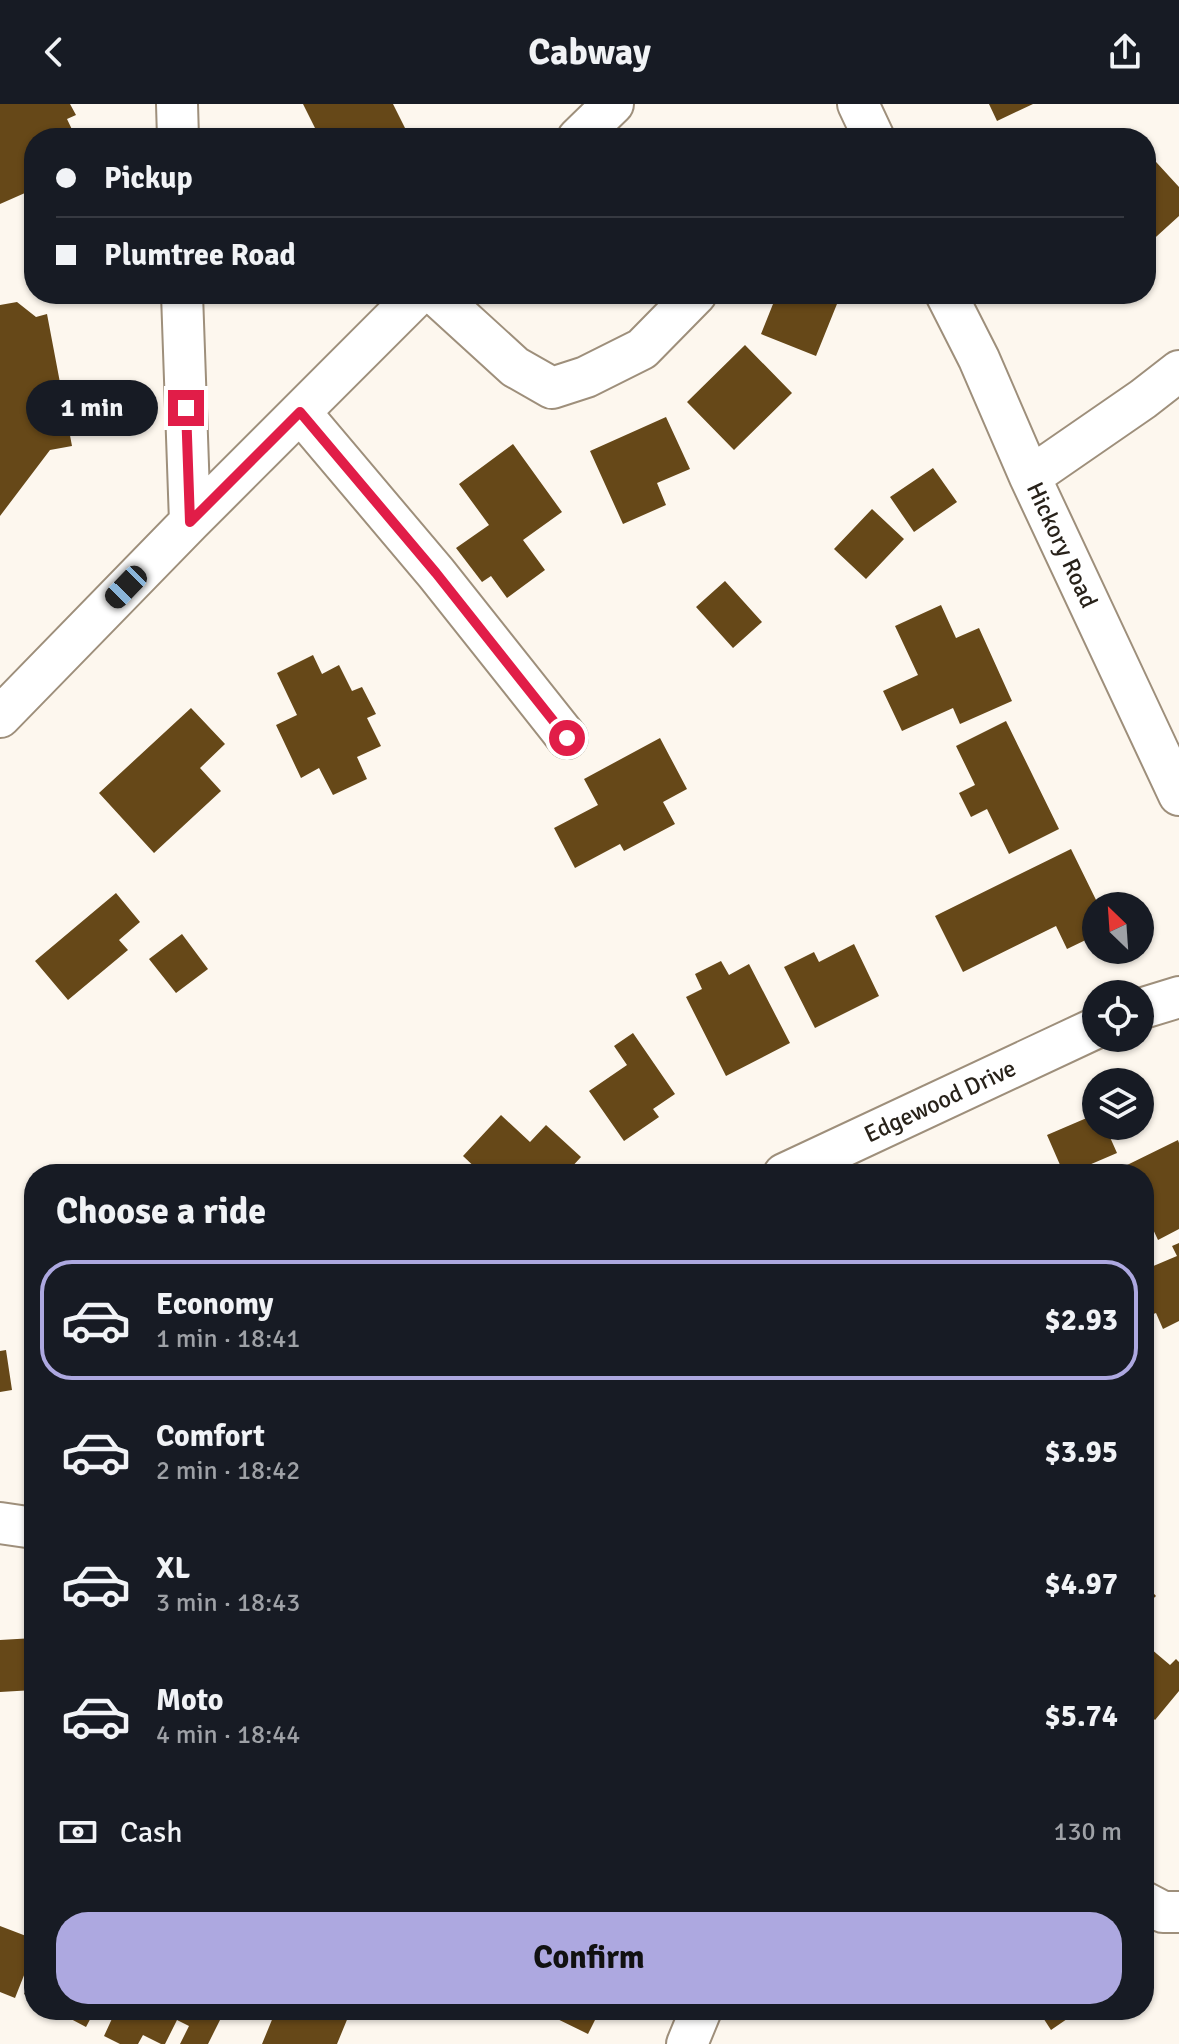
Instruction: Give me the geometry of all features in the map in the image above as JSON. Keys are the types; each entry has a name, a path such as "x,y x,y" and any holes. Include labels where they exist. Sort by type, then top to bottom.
{"street":[{"path":"177,104 178,128"},
{"path":"588,128 613,104"},
{"path":"858,104 869,128"},
{"path":"182,304 190,522"},
{"path":"0,717 408,304"},
{"path":"446,304 515,367 552,388 586,377 642,349 686,304"},
{"name":"Hickory Road","path":"951,304 1179,795"},
{"path":"1030,477 1179,371"},
{"path":"300,412 436,573 567,738"},
{"path":"1154,1005 1179,997"},
{"name":"Edgewood Drive","path":"805,1164 1082,1035"},
{"path":"0,1523 24,1527"},
{"path":"687,2044 697,2020"}],"building":[{"path":"0,104 70,104 76,115 67,119 71,128 24,128 24,193 0,204"},
{"path":"303,104 393,104 405,128 315,128"},
{"path":"989,104 1033,104 997,121"},
{"path":"1156,162 1179,187 1179,216 1156,237"},
{"path":"17,302 36,317 47,314 72,446 50,450 0,516 0,305"},
{"path":"773,304 837,304 816,356 761,334"},
{"path":"745,345 792,393 734,450 687,402"},
{"path":"666,417 690,469 657,483 666,505 623,524 590,451"},
{"path":"513,444 562,512 523,540 545,570 507,598 491,576 482,582 456,548 489,525 459,484"},
{"path":"933,468 957,502 914,532 890,497"},
{"path":"872,509 904,539 866,579 834,549"},
{"path":"725,581 762,622 733,648 696,607"},
{"path":"941,605 956,638 979,628 1012,701 960,724 953,708 902,731 883,691 918,675 895,626"},
{"path":"313,655 322,674 339,665 352,691 362,687 376,714 367,718 381,746 357,757 367,779 333,795 319,768 301,778 276,725 297,715 277,673"},
{"path":"191,708 225,744 200,768 221,791 154,853 99,793"},
{"path":"1006,721 1059,829 1009,854 987,809 971,817 959,793 975,785 956,746"},
{"path":"660,738 687,789 663,802 675,824 624,851 620,844 575,868 554,828 598,805 584,779"},
{"path":"1071,849 1092,892 1082,892 1082,942 1067,949 1056,926 963,972 935,916"},
{"path":"116,893 140,922 119,940 128,950 68,1000 35,961"},
{"path":"182,934 208,969 176,993 149,959"},
{"path":"854,944 879,996 815,1028 784,967 814,952 819,962"},
{"path":"721,961 729,975 749,964 790,1043 726,1076 686,997 702,989 695,974"},
{"path":"633,1033 675,1094 653,1109 659,1117 624,1141 589,1091 627,1065 614,1046"},
{"path":"501,1115 530,1142 546,1125 581,1157 575,1164 471,1164 463,1156"},
{"path":"1082,1120 1082,1140 1111,1140 1117,1153 1091,1164 1060,1164 1047,1135"},
{"path":"1178,1140 1179,1229 1158,1240 1154,1231 1154,1164 1129,1164"},
{"path":"1179,1243 1179,1321 1163,1329 1154,1314 1154,1266 1177,1256 1172,1246"},
{"path":"6,1350 12,1390 0,1392 0,1351"},
{"path":"24,1639 24,1691 0,1692 0,1640"},
{"path":"1154,1651 1170,1665 1176,1659 1179,1662 1179,1691 1155,1720"},
{"path":"0,1926 24,1935 24,1975 15,1998 0,1992"},
{"path":"73,2020 90,2020 86,2027"},
{"path":"111,2020 177,2020 165,2044 143,2035 138,2044 120,2044 104,2036"},
{"path":"177,2020 220,2020 208,2044 180,2044 189,2026"},
{"path":"272,2020 347,2020 337,2044 262,2044"},
{"path":"559,2020 595,2020 588,2034"},
{"path":"1044,2020 1066,2020 1051,2030"}],"route":[{"path":"186,408 190,522 300,412 436,573 567,738"}]}
